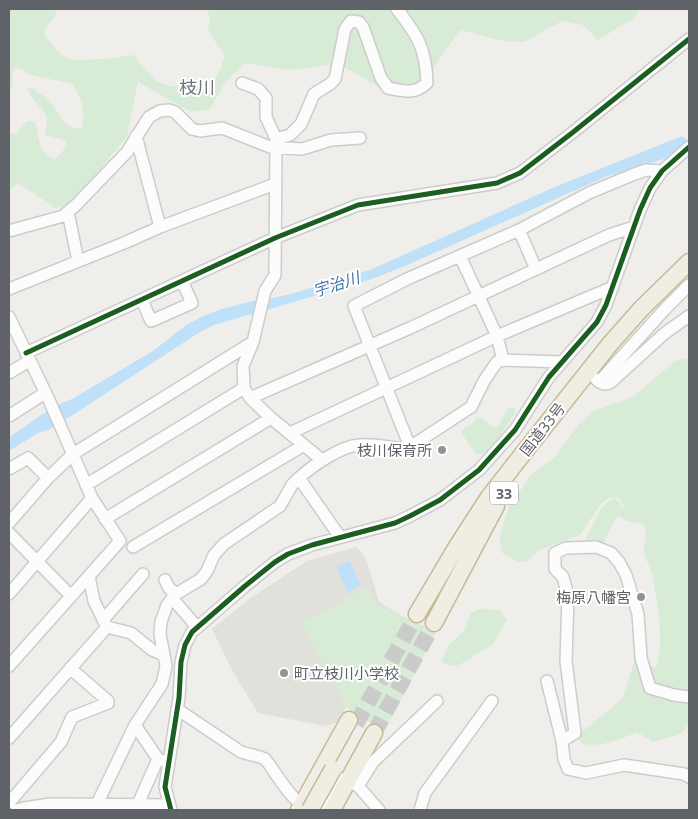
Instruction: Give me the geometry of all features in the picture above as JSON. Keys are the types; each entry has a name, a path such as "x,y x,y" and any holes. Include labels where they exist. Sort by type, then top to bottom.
{"highway":[{"name":"国道33号","path":"414,612 452,541 593,377 610,344 641,309 689,262"},
{"name":"33","path":"434,623 493,509 593,377"},
{"path":"352,722 333,769 304,808 352,722"},
{"path":"332,810 353,784 374,733"}],"street":[{"path":"9,231 63,216 127,152 149,117 160,111 169,110 175,112 192,129 200,131 222,128 270,147 290,135 301,124 314,94 335,79 343,36 345,29 351,21 359,22 363,27 381,78 388,88 410,92 421,89 427,84 427,64 413,30 397,9"},
{"path":"9,373 28,357 142,300 275,238 358,205 497,183 520,173 689,39"},
{"path":"242,83 258,89 266,98 266,117 276,143 275,275 264,291 253,342 244,366 247,393 272,418 322,460"},
{"path":"136,136 160,227"},
{"path":"276,143 302,149 331,140 360,138"},
{"path":"17,810 51,804 138,804 170,808 165,787 164,760 178,704 183,652 188,638 197,627 275,562 300,549 402,519 440,500 486,463 515,430 549,377 597,322 613,287 646,196 662,171 689,147"},
{"path":"410,447 354,306 519,230 589,193 646,170 662,171"},
{"path":"9,289 160,227 275,184"},
{"path":"68,212 78,261"},
{"path":"86,485 247,393 370,346 609,235 634,227"},
{"path":"519,230 536,269"},
{"path":"460,256 497,336 503,360"},
{"path":"142,300 151,321 192,303 182,281"},
{"path":"689,285 593,377 607,385 665,334 689,316"},
{"path":"290,433 497,336 613,287"},
{"path":"9,317 47,396 92,498 120,541 9,666"},
{"path":"9,523 48,478 73,454 253,342"},
{"path":"97,804 135,725 162,684 166,666 160,634 161,622 167,605 174,596 201,579 207,571 214,554 224,544 280,506 292,485 310,467 322,460 349,447 360,445 406,449 472,407 497,362 503,360 562,362"},
{"path":"9,416 47,396"},
{"path":"105,519 272,418"},
{"path":"133,547 304,446"},
{"path":"9,469 28,458 48,478"},
{"path":"299,478 340,537"},
{"path":"9,594 92,498"},
{"path":"9,533 71,596"},
{"path":"562,741 575,733 566,661 568,596 563,578 555,569 555,553 566,548 596,547 611,553 619,562 626,575 638,614 641,658 650,688 689,697"},
{"path":"9,738 70,668 143,574"},
{"path":"89,576 94,601 105,623 131,633 152,650 164,655"},
{"path":"166,580 174,596 197,627"},
{"path":"9,803 61,742 72,717 108,703 70,668"},
{"path":"546,681 568,769 586,773 624,765 684,774 689,777"},
{"path":"162,684 178,704 242,752 265,759 292,797 304,808 320,808 324,804 336,778 353,784 379,810"},
{"path":"353,784 373,762 437,701"},
{"path":"420,810 425,793 492,701"},
{"path":"135,725 164,760"},
{"path":"138,804 164,760"}],"shaded area":[{"name":"町立枝川小学校","path":"356,547 363,554 367,562 379,602 402,616 436,632 384,731 346,707 338,722 325,726 258,713 232,670 212,629 252,597 307,561"}],"green space":[{"path":"9,9 57,9 55,17 45,28 45,36 58,52 71,60 105,59 133,55 157,81 178,87 204,84 216,77 220,70 225,56 208,31 210,17 206,9 640,9 634,18 598,40 583,25 562,21 524,42 503,41 460,30 427,77 400,89 385,91 346,68 332,65 290,70 245,63 224,84 210,109 191,112 138,82 127,137 71,204 56,208 18,183 9,191 9,133 16,133 27,121 32,121 36,124 43,151 46,155 56,159 65,148 66,142 46,135 46,115 27,89 32,88 44,97 66,123 75,128 81,129 83,123 82,106 73,84 31,75 19,68 14,69 12,74 13,84 9,96"},
{"path":"689,358 689,724 680,734 653,742 637,732 610,742 596,745 582,744 577,736 623,698 637,651 647,668 656,667 659,657 659,621 652,574 644,551 644,524 626,521 618,515 602,544 584,542 602,507 613,499 620,502 622,508 619,514 624,507 620,498 610,498 602,502 580,535 542,549 527,561 518,562 501,552 500,534 509,507 531,475 555,457 579,424 594,411 632,397 677,360"},
{"path":"515,408 516,412 499,437 483,454 476,454 462,434 462,430 471,425 477,418 482,418 491,426 496,427 500,424 506,410"},
{"path":"369,586 377,605 436,632 384,731 346,707 301,621 342,603 348,597"},
{"path":"480,609 500,610 507,620 492,645 459,665 449,666 441,662 449,645 464,631 471,613"}],"water":[{"name":"宇治川","path":"682,136 689,141 689,155 667,158 605,177 405,266 369,280 214,325 200,332 71,416 9,451 9,437 47,411 72,399 153,351 185,326 203,316 253,301 261,301 294,293 370,270 555,187"},
{"path":"350,561 361,586 347,592 336,566"}],"tunnel":[{"path":"356,724 417,614"},
{"path":"374,733 434,623"}],"cycle path":[{"path":"26,353 275,238 358,205 497,183 520,173 689,39"},
{"path":"171,810 165,787 179,698 181,662 185,645 192,632 245,586 288,554 312,545 395,523 440,500 479,470 515,430 549,377 597,322 606,305 640,210 650,188 662,171 689,147"}],"place":[{"name":"枝川保育所","path":"442,450"},
{"name":"梅原八幡宮","path":"641,597"},
{"name":"町立枝川小学校","path":"284,673"}],"district":[{"name":"枝川","path":"197,87"}]}
